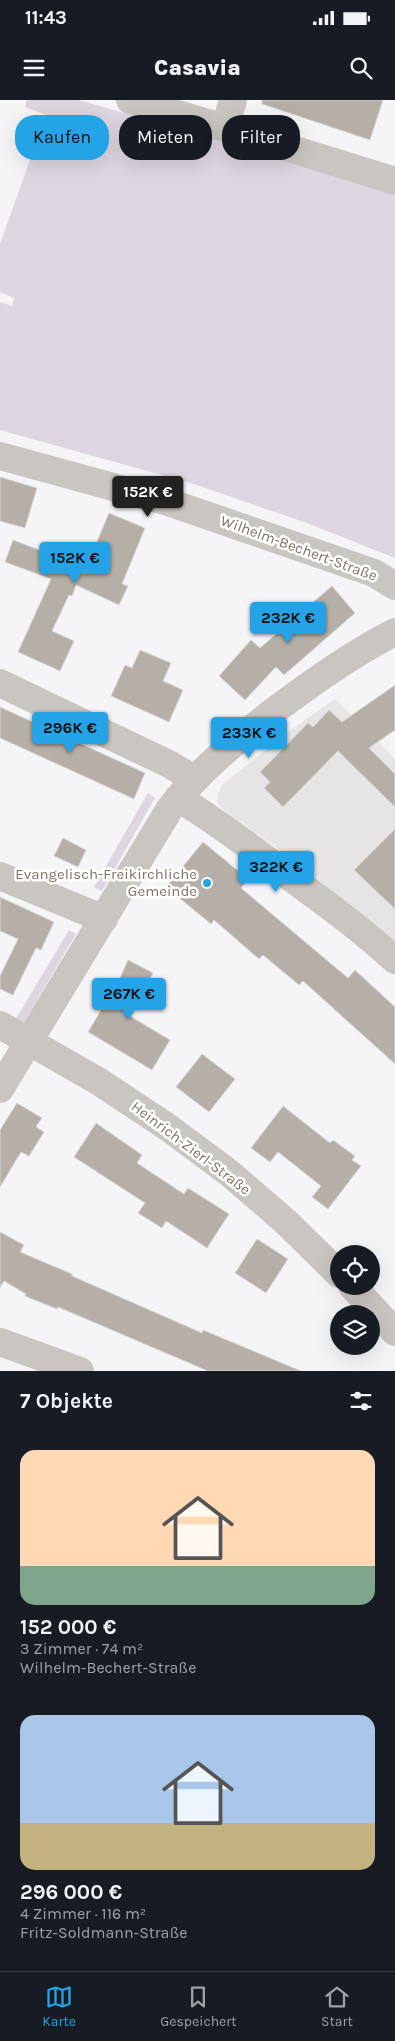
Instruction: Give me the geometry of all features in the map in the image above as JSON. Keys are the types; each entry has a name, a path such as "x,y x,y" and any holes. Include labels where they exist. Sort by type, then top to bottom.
{"street":[{"path":"130,100 222,127"},
{"path":"229,115 233,100"},
{"path":"300,151 395,181"},
{"name":"Wilhelm-Bechert-Straße","path":"0,456 196,511 374,573 395,586"},
{"path":"0,1089 104,918 186,789 250,730 296,695 339,664 395,632"},
{"path":"0,683 169,764 202,813 331,907 395,960"},
{"path":"0,876 104,918"},
{"name":"Heinrich-Zierl-Straße","path":"0,1025 98,1081 166,1126 228,1172 285,1221 330,1265"},
{"path":"360,1295 395,1332"},
{"path":"0,1342 80,1371"}],"shaded area":[{"path":"27,100 79,100 130,115 119,115 119,160 212,160 212,139 222,142 222,160 283,160 395,195 395,558 307,523 194,484 0,430 0,302 12,306 14,298 0,292 0,244 30,160 109,160 109,115 46,115 25,107"},
{"path":"335,699 395,759 395,942 287,855 221,808 217,802 222,785 292,729"},
{"path":"148,793 155,798 102,891 94,887"},
{"path":"69,930 76,934 24,1022 22,1024 14,1022"}],"building":[{"path":"262,100 383,100 370,140 300,117 300,115 262,104"},
{"path":"0,477 37,488 25,528 0,521"},
{"path":"109,513 145,528 122,584 128,586 119,605 76,585 72,596 69,595 52,631 74,641 60,671 18,652 51,579 5,562 13,540 86,568"},
{"path":"332,586 355,613 284,675 276,667 245,700 219,676 251,640 260,648"},
{"path":"140,650 171,663 163,681 183,690 169,722 111,696 125,665 132,668"},
{"path":"395,685 395,730 369,748 395,774 395,807 338,751 283,807 264,788 270,782 260,772 308,723 313,727 329,710 342,722"},
{"path":"0,707 145,773 134,799 0,738"},
{"path":"395,829 395,909 354,870"},
{"path":"63,838 86,850 78,867 54,856"},
{"path":"203,842 248,879 241,888 348,978 355,970 395,1007 395,1064 303,981 299,985 263,955 259,959 214,920 211,924 166,887"},
{"path":"0,897 54,922 41,950 36,948 13,995 0,989 0,976 18,939 0,931"},
{"path":"128,960 153,973 130,1016 170,1040 152,1070 88,1032 120,978"},
{"path":"202,1054 235,1079 209,1112 176,1087"},
{"path":"17,1103 42,1118 36,1127 44,1132 29,1156 21,1152 0,1187 0,1130"},
{"path":"283,1106 330,1143 333,1140 355,1156 352,1160 361,1166 328,1209 312,1197 321,1186 278,1152 270,1162 251,1148"},
{"path":"96,1123 142,1155 137,1163 184,1194 188,1188 229,1214 207,1248 166,1221 162,1228 138,1213 145,1203 74,1157"},
{"path":"0,1232 24,1245 20,1252 202,1333 203,1330 301,1371 208,1371 58,1307 57,1309 25,1296 26,1294 4,1281 0,1288"},
{"path":"257,1239 288,1259 266,1293 235,1273"}],"place":[{"name":"Evangelisch-Freikirchliche Gemeinde","path":"207,883"}]}
